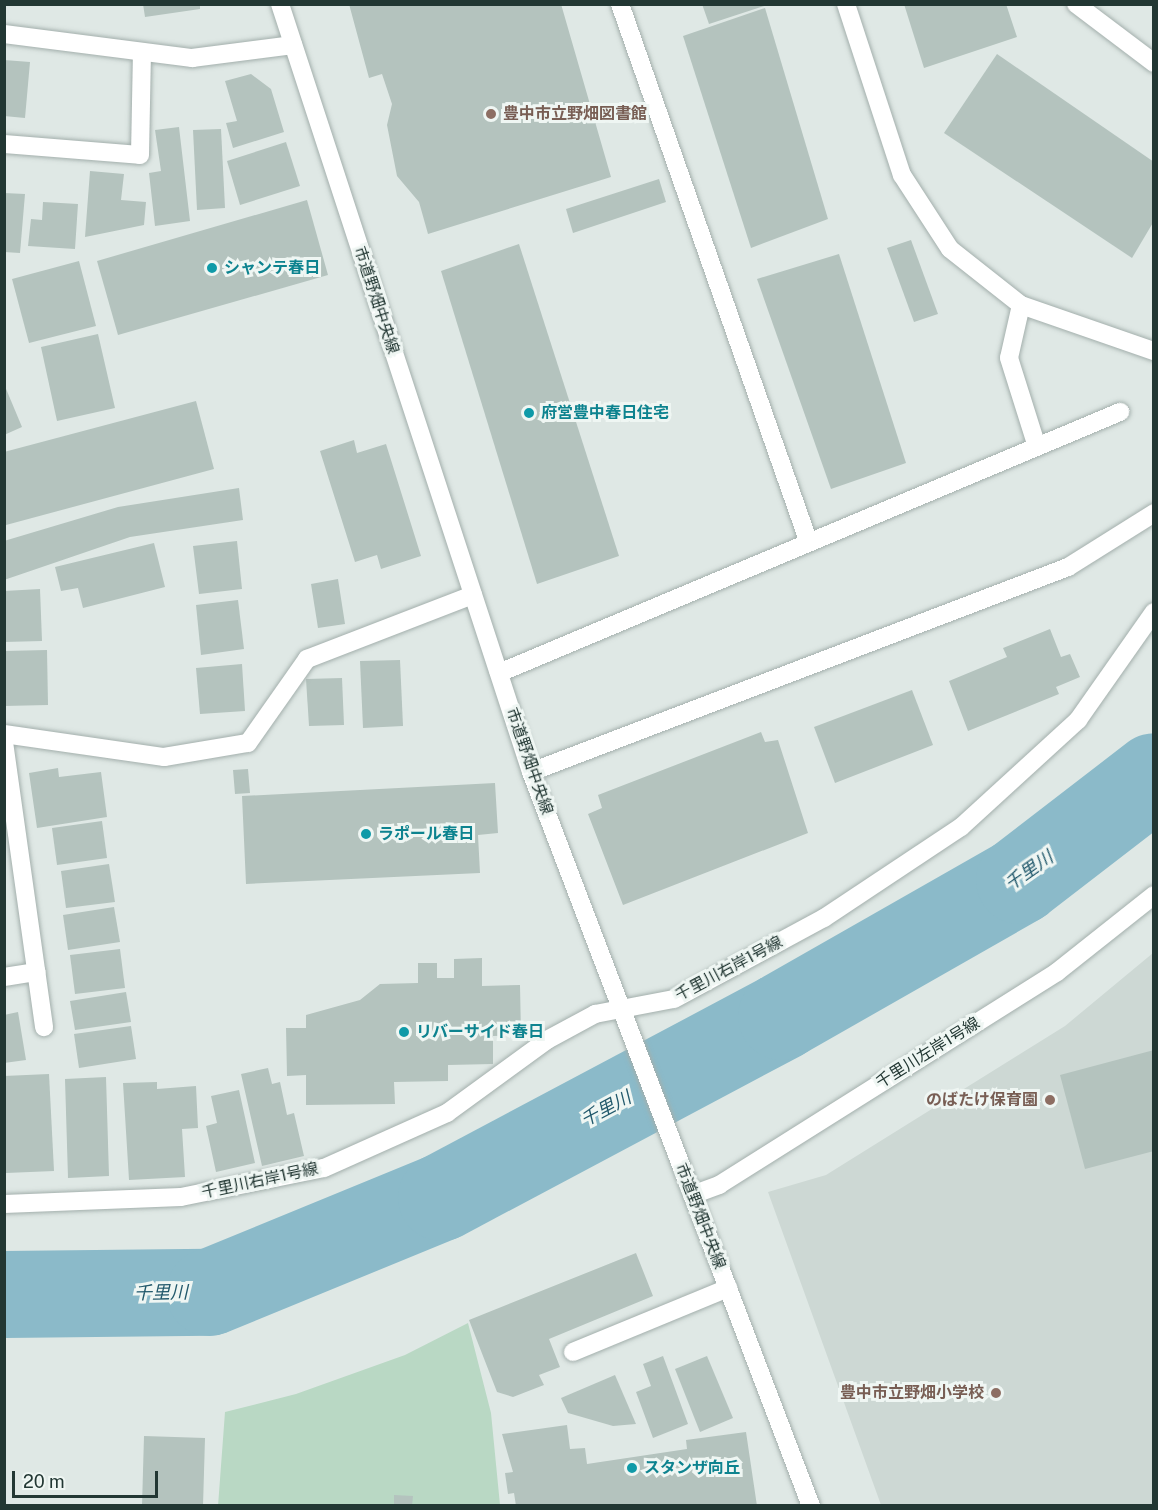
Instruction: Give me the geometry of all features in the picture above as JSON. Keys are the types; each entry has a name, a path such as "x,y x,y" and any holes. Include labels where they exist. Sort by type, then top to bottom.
{"street":[{"name":"市道野畑中央線","path":"280,4 531,772 812,1506"},
{"path":"620,4 809,543"},
{"path":"846,4 902,175 950,249 1021,305 1154,351"},
{"path":"1076,4 1154,63"},
{"path":"4,34 192,58 293,45"},
{"path":"4,144 140,155 142,52"},
{"path":"1021,305 1009,357 1037,447"},
{"path":"499,673 1120,412"},
{"path":"531,772 1068,567 1154,513"},
{"path":"4,734 164,757 248,743 307,659 472,595"},
{"name":"千里川右岸1号線","path":"4,1204 181,1197 324,1168 447,1113 547,1040 595,1014 674,999 802,930 961,827 1078,720 1154,612"},
{"path":"4,742 44,1027"},
{"name":"千里川左岸1号線","path":"692,1195 719,1185 1057,972 1154,895"},
{"path":"4,977 37,972"},
{"path":"573,1352 728,1288"}],"shaded area":[{"name":"豊中市立野畑小学校","path":"1153,953 1153,1505 881,1505 768,1192 826,1175 1065,1026"}],"green space":[{"path":"468,1323 491,1413 500,1505 218,1506 225,1412 296,1394 405,1355"}],"building":[{"path":"143,4 200,4 200,9 145,17"},
{"name":"豊中市立野畑図書館","path":"349,4 561,4 611,177 428,234 419,202 397,176 387,125 392,104 382,74 369,78"},
{"path":"702,4 767,4 767,5 709,24"},
{"path":"904,4 1006,4 1017,37 924,68"},
{"path":"765,8 828,219 751,248 683,36"},
{"path":"997,54 1154,162 1154,221 1132,258 944,133"},
{"path":"4,60 30,62 25,118 4,116"},
{"path":"251,74 271,89 284,132 233,148 226,123 237,121 225,81"},
{"path":"179,127 190,221 155,226 149,173 161,171 155,130"},
{"path":"221,129 225,208 197,210 193,130"},
{"path":"286,142 300,186 240,205 227,161"},
{"path":"90,171 124,174 121,200 146,202 144,225 85,237"},
{"path":"659,179 666,202 573,233 566,209"},
{"path":"4,193 25,194 20,253 4,252"},
{"name":"シャンテ春日","path":"307,200 328,275 118,335 97,261"},
{"path":"43,202 78,204 75,249 28,246 31,219 42,220"},
{"path":"911,240 938,314 914,322 887,248"},
{"name":"府営豊中春日住宅","path":"519,244 619,556 537,584 441,271"},
{"path":"839,254 906,463 831,489 757,279"},
{"path":"79,261 96,326 29,343 12,279"},
{"path":"98,334 115,408 57,421 41,347"},
{"path":"4,384 22,427 4,435"},
{"path":"196,401 214,469 6,525 4,452"},
{"path":"354,440 357,453 386,444 421,556 381,569 377,555 355,562 320,451"},
{"path":"239,488 243,520 130,537 4,580 4,541 118,507"},
{"path":"237,541 242,589 199,594 193,546"},
{"path":"154,543 165,587 83,608 78,588 61,591 55,567"},
{"path":"338,579 345,624 318,628 311,584"},
{"path":"40,589 42,641 4,642 4,591"},
{"path":"238,600 244,649 201,655 196,605"},
{"path":"1050,629 1061,657 1070,654 1080,677 1056,687 1059,694 968,731 949,681 1007,657 1003,648"},
{"path":"47,650 48,705 4,706 4,651"},
{"path":"400,660 403,726 363,728 360,661"},
{"path":"242,664 245,711 200,714 196,668"},
{"path":"342,678 344,725 309,726 306,679"},
{"path":"912,690 933,745 835,783 814,727"},
{"path":"761,732 765,742 778,740 808,833 623,905 588,814 602,808 598,795"},
{"path":"58,768 59,777 101,772 107,817 37,828 29,773"},
{"path":"248,769 250,793 235,794 233,770"},
{"name":"ラポール春日","path":"495,783 498,833 478,835 480,873 246,884 242,796"},
{"path":"102,821 107,858 57,865 52,828"},
{"path":"109,864 115,902 66,908 61,871"},
{"path":"114,907 120,942 68,950 63,915"},
{"path":"120,949 125,988 75,994 70,955"},
{"name":"リバーサイド春日","path":"482,958 482,986 520,985 521,1035 493,1036 493,1064 448,1065 448,1081 394,1082 395,1104 306,1105 306,1075 287,1076 286,1028 306,1028 306,1015 360,1000 380,984 418,983 418,963 437,963 437,978 454,978 454,959"},
{"path":"126,992 131,1022 75,1030 70,1001"},
{"path":"18,1012 26,1060 4,1063 4,1015"},
{"path":"131,1026 136,1059 79,1068 74,1034"},
{"path":"1154,1050 1154,1151 1085,1169 1060,1075"},
{"path":"268,1068 272,1084 280,1082 287,1115 294,1113 304,1156 262,1166 241,1074"},
{"path":"49,1074 54,1171 6,1173 4,1076"},
{"path":"106,1077 109,1176 68,1178 65,1079"},
{"path":"157,1082 157,1089 196,1086 198,1128 182,1129 185,1177 129,1180 123,1083"},
{"path":"239,1090 255,1163 216,1172 206,1126 217,1123 211,1096"},
{"path":"636,1253 653,1296 549,1339 560,1367 539,1375 544,1385 513,1397 497,1392 469,1320"},
{"path":"663,1356 688,1424 653,1438 636,1392 651,1386 643,1364"},
{"path":"707,1356 733,1418 700,1432 675,1369"},
{"path":"615,1375 636,1424 613,1426 568,1413 561,1398"},
{"name":"スタンザ向丘","path":"567,1425 570,1449 585,1448 587,1464 687,1449 686,1440 746,1432 757,1506 516,1506 514,1493 508,1494 505,1473 513,1472 502,1434"},
{"path":"144,1436 205,1438 203,1506 142,1506"},
{"path":"394,1495 413,1496 412,1506 394,1506"}],"waterway":[{"name":"千里川","path":"4,1294 209,1292 441,1197 781,1016 1019,880 1154,776"}],"place":[{"name":"豊中市立野畑図書館","path":"491,114"},
{"name":"シャンテ春日","path":"212,268"},
{"name":"府営豊中春日住宅","path":"529,413"},
{"name":"ラポール春日","path":"366,834"},
{"name":"リバーサイド春日","path":"404,1032"},
{"name":"のばたけ保育園","path":"1050,1100"},
{"name":"豊中市立野畑小学校","path":"996,1393"},
{"name":"スタンザ向丘","path":"632,1468"}]}
